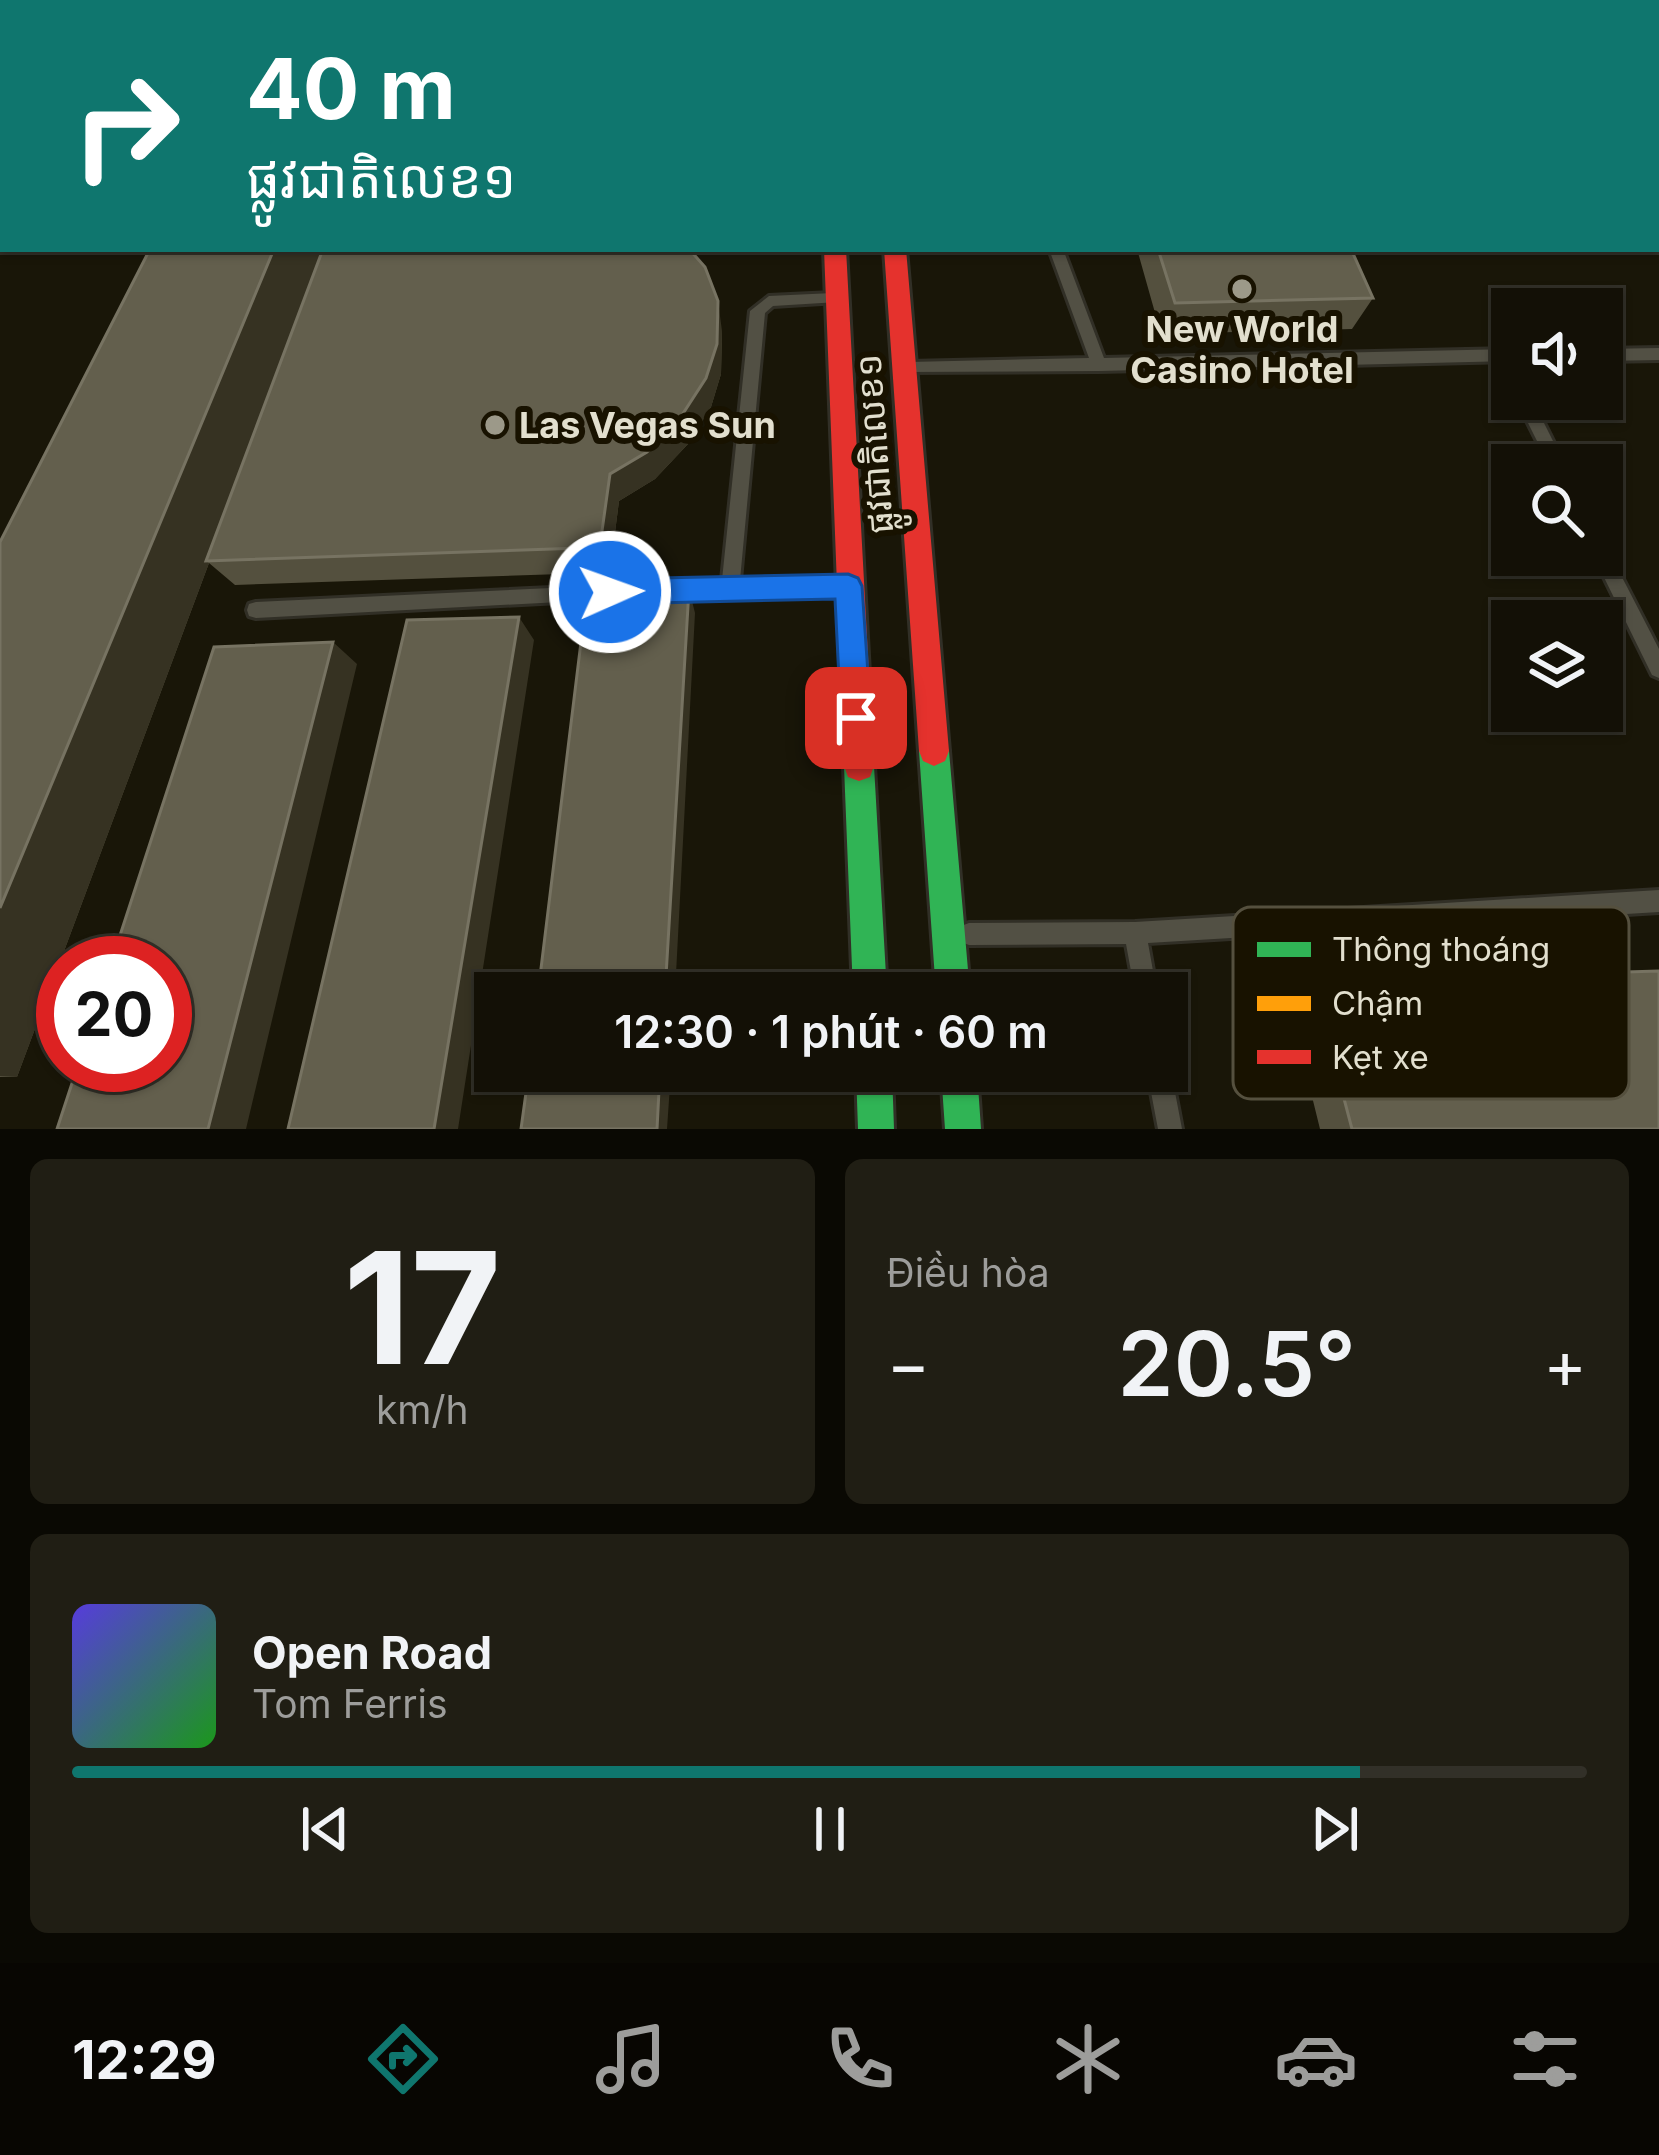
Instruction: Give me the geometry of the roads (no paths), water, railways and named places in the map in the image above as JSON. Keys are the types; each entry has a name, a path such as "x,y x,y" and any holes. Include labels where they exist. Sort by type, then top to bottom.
{"highway":[{"name":"ផ្លូវជាតិលេខ១","path":"835,252 848,586 878,938 873,972"},
{"name":"ផ្លូវជាតិលេខ១","path":"895,252 938,935 948,972"},
{"path":"875,1092 876,1129"},
{"path":"961,1092 964,1129"}],"lane":[{"path":"1057,252 1099,365"},
{"path":"730,588 758,311 769,301 838,298"},
{"path":"1623,355 1659,354"},
{"path":"904,368 1491,355"},
{"path":"1612,576 1659,669"},
{"path":"256,610 848,586"},
{"path":"1558,907 1659,901"},
{"path":"938,935 1233,926"},
{"path":"1135,932 1142,972"},
{"path":"1164,1092 1170,1129"}],"place":[{"name":"New World Casino Hotel","path":"1242,289"},
{"name":"Las Vegas Sun","path":"495,425"}]}
